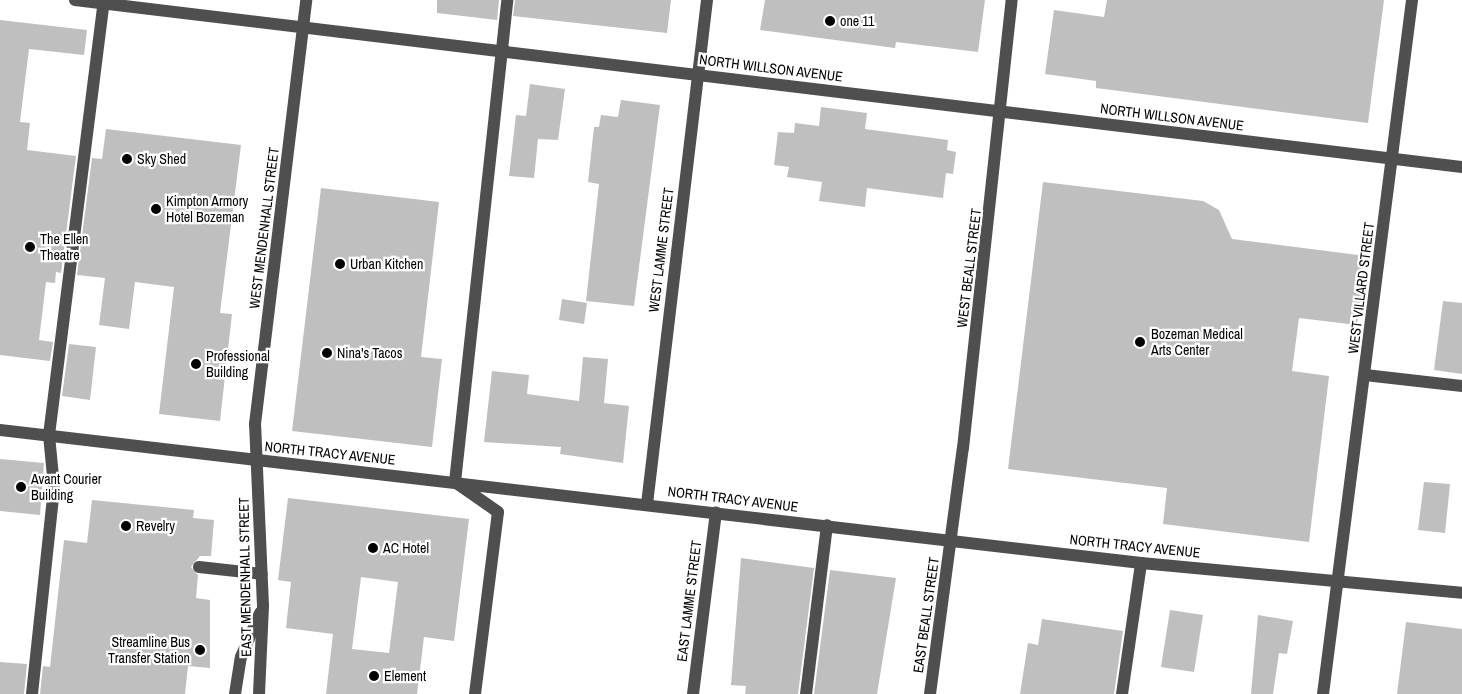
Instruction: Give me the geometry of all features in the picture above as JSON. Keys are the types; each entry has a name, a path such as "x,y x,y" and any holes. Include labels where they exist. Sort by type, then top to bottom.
{"street":[{"name":"NORTH WILLSON AVENUE","path":"75,0 103,1 1462,167"},
{"name":"WEST MENDENHALL STREET","path":"258,460 255,424 306,0"},
{"path":"475,694 498,512 455,482 507,0"},
{"name":"WEST LAMME STREET","path":"647,504 696,73 707,0"},
{"name":"WEST BEALL STREET","path":"952,539 1012,0"},
{"name":"WEST VILLARD STREET","path":"1323,694 1340,580 1412,0"},
{"path":"32,694 54,487 49,435 103,1"},
{"path":"1365,375 1462,386"},
{"name":"NORTH TRACY AVENUE","path":"0,430 952,539 1141,563 1340,580 1462,593"},
{"name":"EAST MENDENHALL STREET","path":"258,460 263,606 260,694"},
{"name":"EAST LAMME STREET","path":"693,694 716,512"},
{"path":"806,694 827,525"},
{"name":"EAST BEALL STREET","path":"930,694 952,539"},
{"path":"1122,694 1141,563"},
{"path":"199,567 262,574"},
{"path":"235,694 241,657 263,606"}],"building":[{"path":"437,0 499,0 497,20 437,13"},
{"path":"515,0 671,0 667,33 513,16"},
{"path":"765,0 985,0 978,52 896,42 895,48 760,30"},
{"path":"1107,0 1384,0 1368,123 1096,88 1096,81 1045,74 1054,10 1104,17"},
{"path":"0,20 87,30 84,55 29,49 20,122 30,123 27,150 76,156 61,273 56,272 55,283 46,282 39,340 53,342 50,361 0,355"},
{"path":"530,84 565,89 558,140 538,139 534,178 509,176 516,115 526,116"},
{"path":"621,100 660,105 634,306 586,301 599,184 588,182 594,127 599,127 601,115 618,117"},
{"path":"821,107 867,113 865,129 948,140 947,150 956,152 953,174 946,173 943,198 867,188 865,207 819,201 822,182 787,177 789,167 774,165 778,132 794,133 795,123 819,126"},
{"path":"106,129 241,145 220,313 232,314 220,421 159,414 174,287 135,282 129,329 99,325 105,278 77,275 92,158 102,159"},
{"path":"1043,182 1203,201 1219,210 1232,239 1366,256 1357,325 1299,318 1292,371 1329,376 1309,542 1163,524 1167,488 1008,469"},
{"path":"321,188 439,202 421,357 442,359 432,447 292,431"},
{"path":"562,299 587,303 584,324 559,320"},
{"path":"1443,301 1462,303 1462,374 1434,370"},
{"path":"69,344 96,347 90,400 62,396"},
{"path":"583,357 608,359 604,403 629,406 623,463 560,454 561,447 484,442 492,371 529,375 527,394 579,401"},
{"name":"Avant Courier Building","path":"0,459 44,463 40,515 0,511"},
{"path":"1424,482 1450,484 1445,533 1418,530"},
{"name":"AC Hotel","path":"288,498 469,519 454,641 424,637 417,694 326,694 333,634 286,628 291,582 278,580","holes":["361,577 398,582 389,653 352,649"]},
{"path":"92,500 194,510 193,518 214,520 211,556 200,556 191,567 198,575 196,598 210,600 210,668 188,666 185,694 40,694 43,666 50,667 64,540 87,543"},
{"path":"741,558 814,568 798,694 745,694 746,686 731,685"},
{"path":"830,570 896,578 877,694 814,694"},
{"path":"1170,610 1203,615 1194,672 1161,667"},
{"path":"1258,615 1293,621 1287,654 1279,653 1273,694 1251,694"},
{"path":"1042,619 1123,631 1114,694 1020,694 1028,643 1038,645"},
{"path":"1406,622 1462,629 1462,694 1397,694"},
{"path":"0,662 27,664 24,694 0,694"}],"place":[{"name":"one 11","path":"830,21"},
{"name":"Sky Shed","path":"127,159"},
{"name":"Kimpton Armory Hotel Bozeman","path":"156,209"},
{"name":"The Ellen Theatre","path":"30,247"},
{"name":"Urban Kitchen","path":"340,264"},
{"name":"Bozeman Medical Arts Center","path":"1140,342"},
{"name":"Nina's Tacos","path":"327,353"},
{"name":"Professional Building","path":"196,364"},
{"name":"Avant Courier Building","path":"21,487"},
{"name":"Revelry","path":"126,526"},
{"name":"AC Hotel","path":"373,548"},
{"name":"Streamline Bus Transfer Station","path":"200,650"},
{"name":"Element","path":"374,676"}]}
